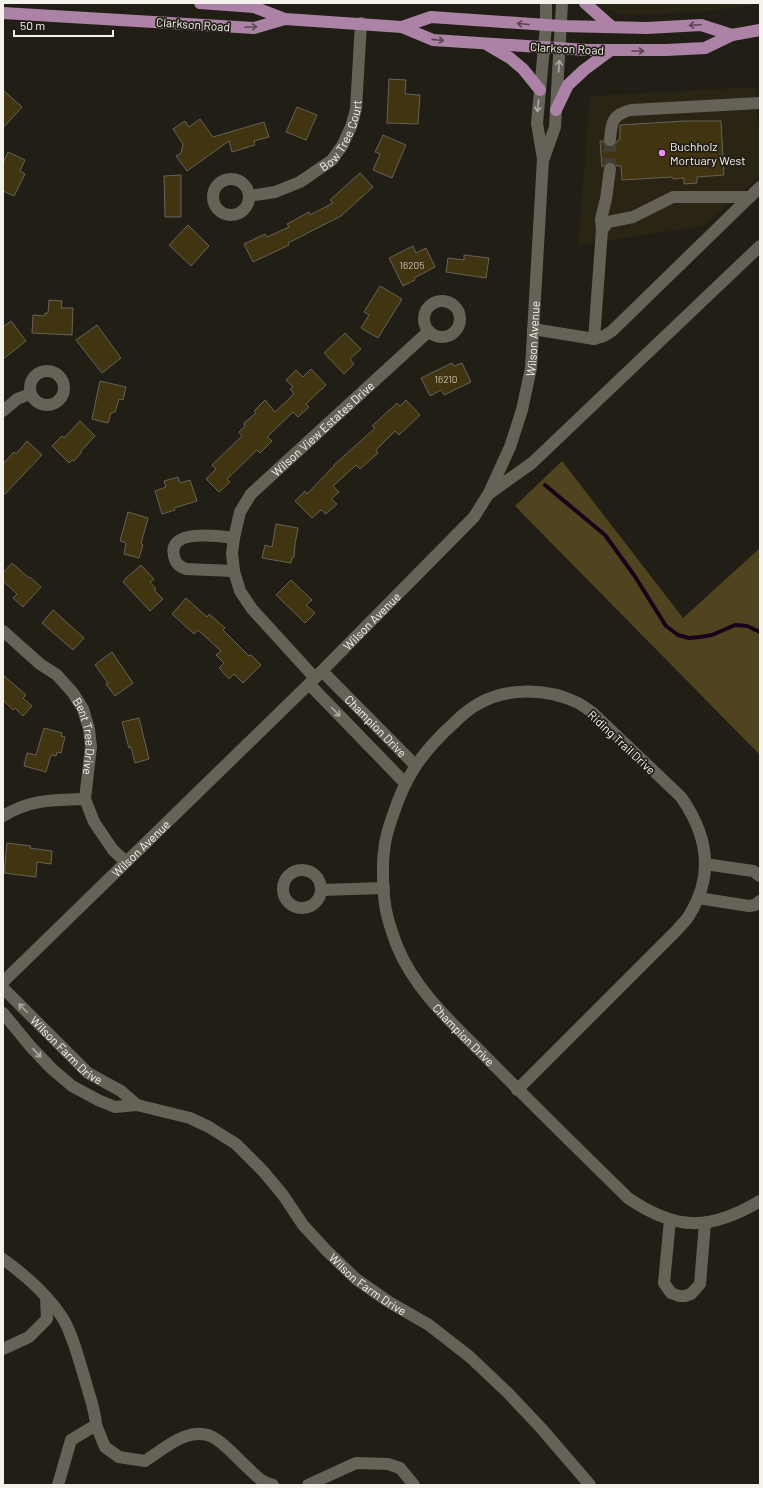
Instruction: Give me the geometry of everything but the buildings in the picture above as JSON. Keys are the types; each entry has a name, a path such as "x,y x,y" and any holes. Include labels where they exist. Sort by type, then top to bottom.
{"main road":[{"name":"Clarkson Road","path":"200,3 254,6 285,19"},
{"path":"586,3 612,27"},
{"name":"Clarkson Road","path":"3,13 254,28 285,19 360,23 402,26 433,40 611,50 705,48 732,35 760,30"},
{"name":"Clarkson Road","path":"402,26 431,17 546,26 648,28 701,25 732,35"},
{"path":"485,43 510,58 523,69 540,90"},
{"path":"556,110 568,85 584,70 611,50"}],"street":[{"name":"Wilson Avenue","path":"3,982 316,678 474,517 489,493 510,447 522,410 531,368 543,159 537,123 546,26 546,3"},
{"name":"Wilson Avenue","path":"543,159 555,127 562,3"},
{"name":"Bow Tree Court","path":"249,196 275,192 300,182 332,160 342,146 351,127 356,110 360,23"},
{"path":"610,140 610,127 614,119 621,112 631,110 760,103"},
{"path":"594,339 602,230 601,219 606,199 610,169"},
{"path":"533,329 594,339 604,336 612,331 760,187"},
{"path":"602,230 608,222 633,217 673,197 750,197"},
{"path":"489,493 532,463 760,246"},
{"name":"Wilson View Estates Drive","path":"316,678 252,609 240,591 234,570 232,553 240,512 251,494 428,331"},
{"path":"3,411 8,405 30,394"},
{"path":"234,538 192,536 182,538 176,543 173,552 177,563 186,569 234,570"},
{"name":"Bent Tree Drive","path":"3,631 40,664 57,675 83,709 89,729 91,747 85,799 94,822 113,850 126,862"},
{"name":"Champion Drive","path":"316,678 415,765 405,783 398,801 384,850 383,868 385,910 401,954 415,979 434,1004 517,1090 628,1198 655,1215 670,1220 705,1223 719,1221 747,1209 760,1201"},
{"name":"Champion Drive","path":"316,678 405,783"},
{"name":"Riding Trail Drive","path":"415,765 444,731 478,704 496,697 517,692 538,692 559,696 579,703 594,714 680,796 691,811 704,845 706,874 698,898 690,914 676,930 517,1090"},
{"path":"3,816 23,805 49,800 85,799"},
{"path":"705,864 753,871 760,876"},
{"path":"321,890 384,888"},
{"path":"698,898 749,906 755,905 760,901"},
{"name":"Wilson Farm Drive","path":"3,988 88,1072 121,1091 137,1105"},
{"name":"Wilson Farm Drive","path":"3,1013 41,1058 72,1086 115,1107 137,1105 190,1118 209,1127 236,1144 263,1171 283,1195 303,1225 356,1279 390,1302 429,1325 470,1357 527,1413 590,1485"},
{"path":"670,1220 664,1283 672,1293 679,1296 691,1294 700,1284 705,1223"},
{"path":"3,1259 19,1271 46,1297 62,1318 77,1353 96,1412 96,1425 105,1448 119,1457 145,1461 175,1442 191,1435 203,1434 216,1439 257,1477 266,1484 273,1485"},
{"path":"3,1349 29,1337 47,1319 46,1297"},
{"path":"58,1485 71,1440 96,1425"},
{"path":"308,1485 356,1463 388,1464 400,1468 414,1485"}],"shaded area":[{"path":"595,3 760,4 701,12 625,15 603,9"},
{"path":"755,87 760,145 760,176 703,226 578,245 590,96"},
{"path":"562,461 683,618 760,548 760,755 515,506"}],"waterway":[{"path":"545,485 605,535 634,575 666,626 678,635 689,638 712,635 735,625 747,626 760,632"}],"tunnel":[{"path":"610,140 610,169"}],"place":[{"name":"Buchholz Mortuary West","path":"662,153"}]}
